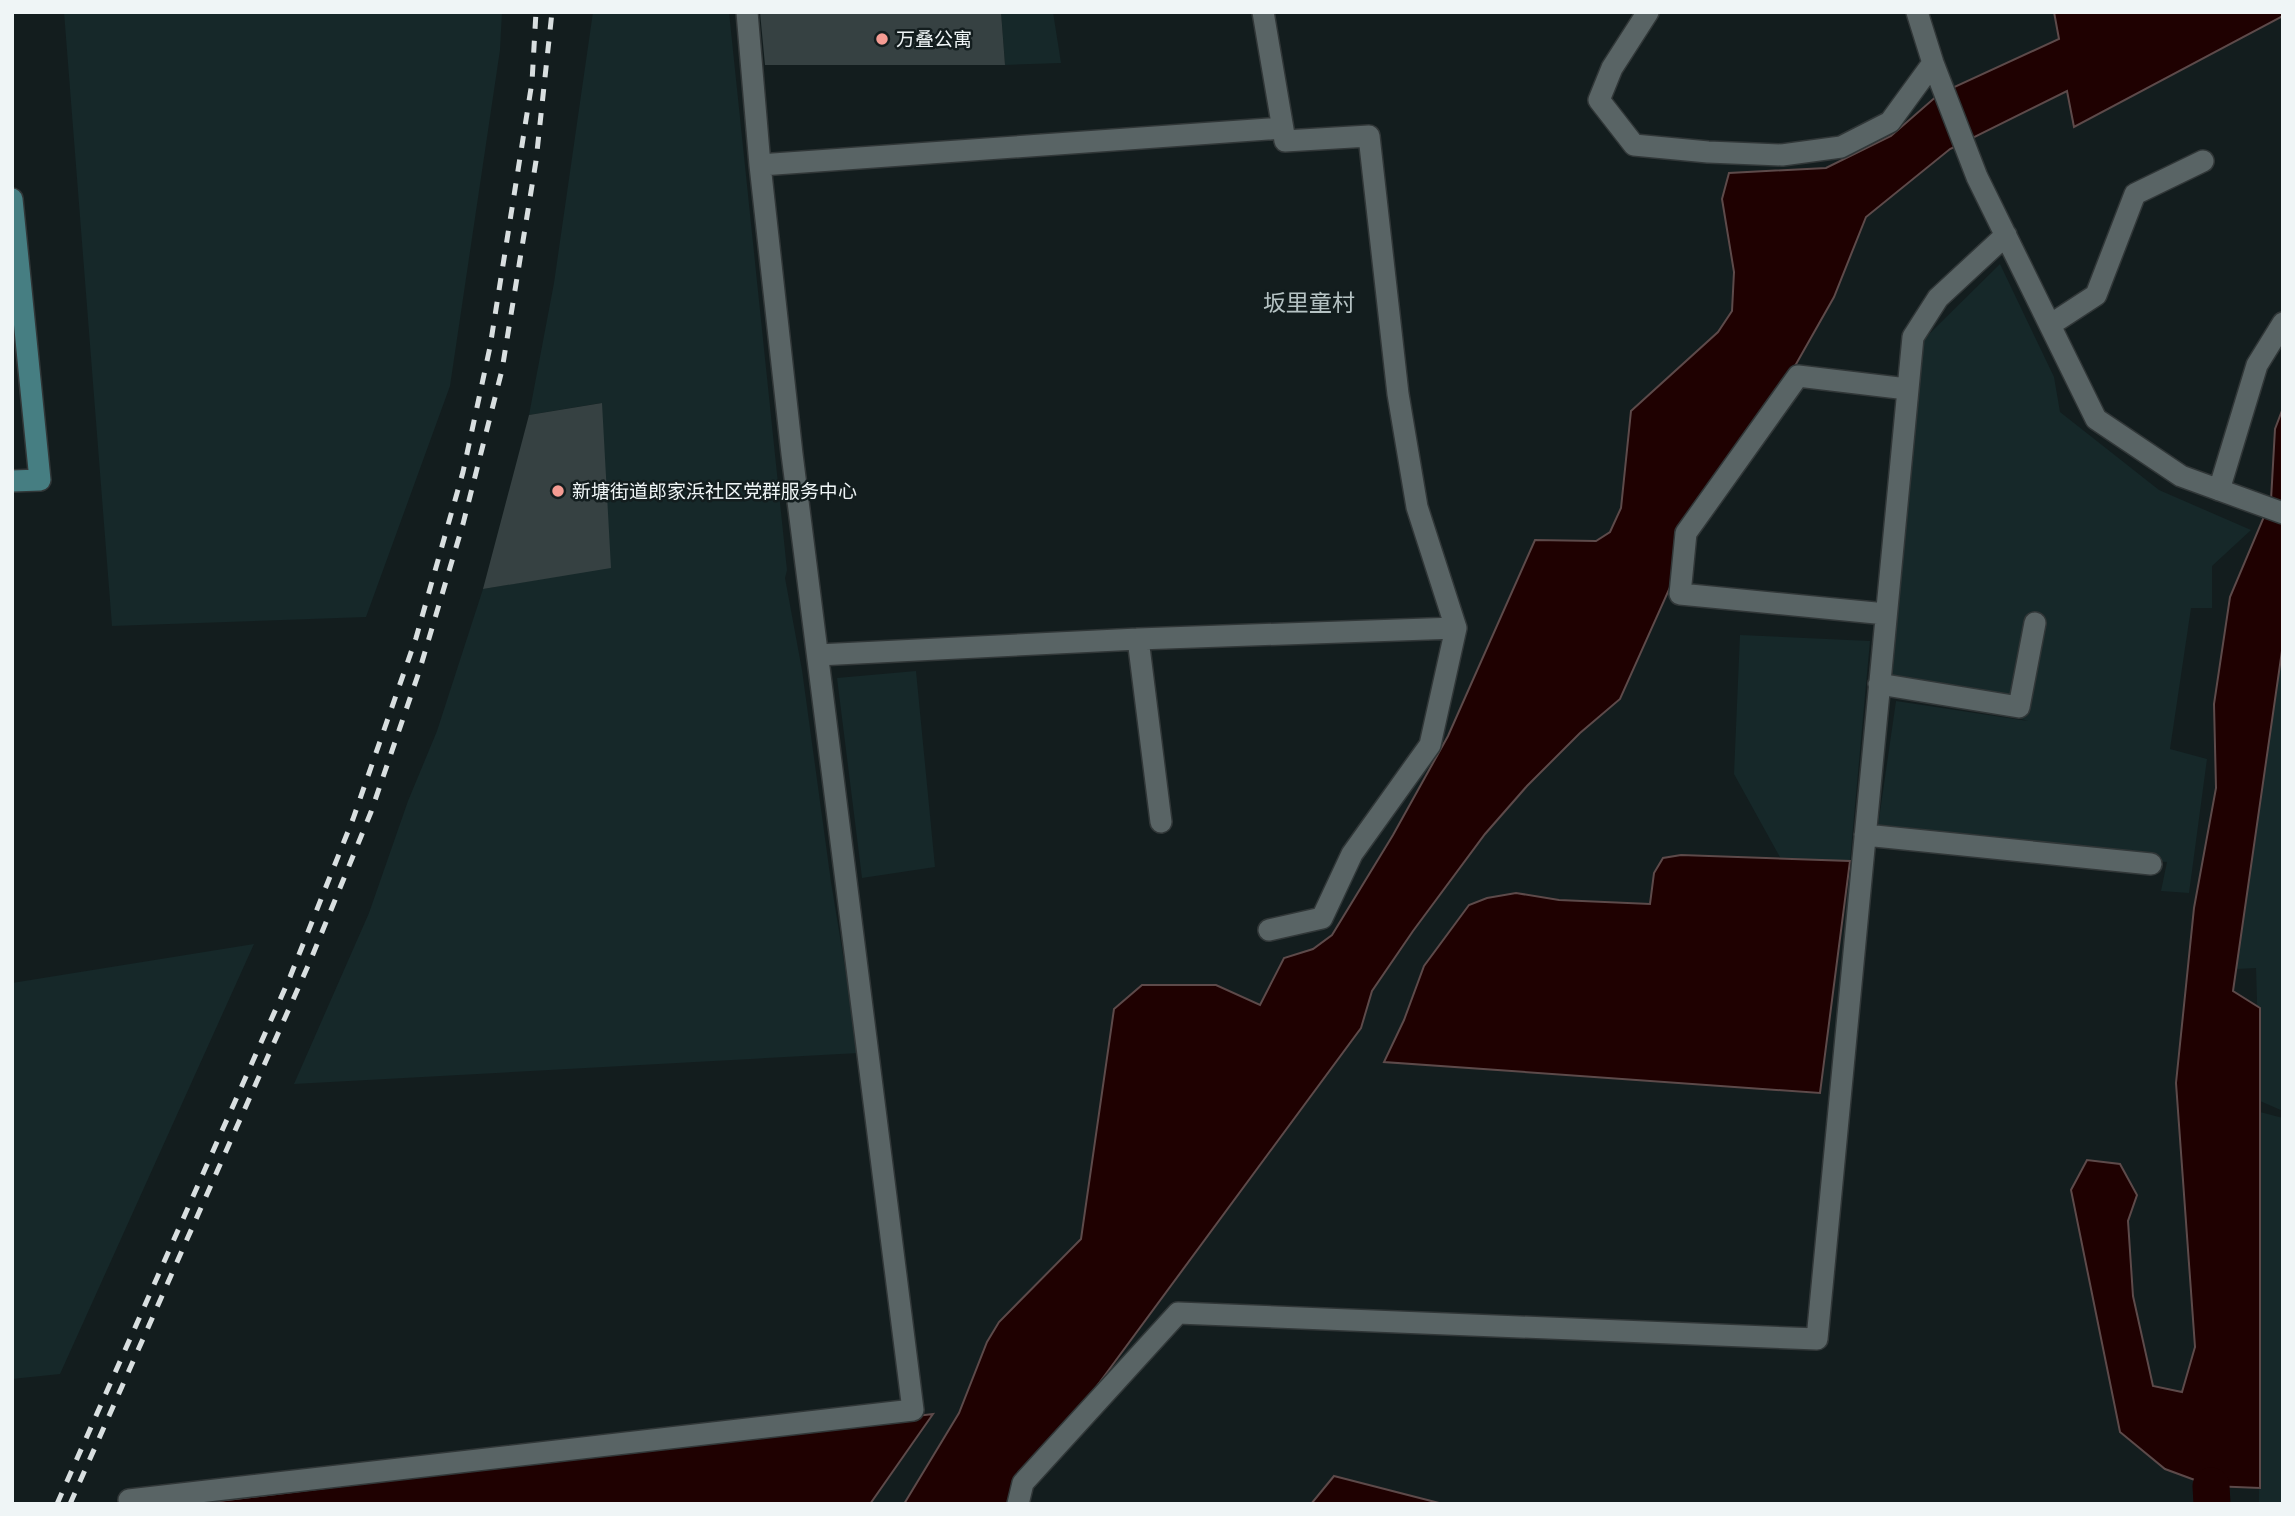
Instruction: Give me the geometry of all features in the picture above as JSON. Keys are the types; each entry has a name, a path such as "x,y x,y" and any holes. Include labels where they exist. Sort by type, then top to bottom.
{"street":[{"path":"129,1500 913,1410 792,453 760,165 747,12"},
{"path":"1263,12 1285,141 1369,136 1398,394 1417,507 1456,628 1430,745 1352,854 1322,918 1269,930"},
{"path":"1648,12 1612,68 1598,100 1634,145 1782,155 1841,147 1890,122 1933,63"},
{"path":"1917,12 1933,63 1977,177 2096,419 2181,476 2283,513"},
{"path":"760,165 1282,128"},
{"path":"2050,326 2096,295 2135,194 2203,161"},
{"path":"12,198 40,480 12,481"},
{"path":"1018,1504 1023,1483 1178,1312 1817,1339 1913,337 1938,298 2006,235"},
{"path":"2219,490 2257,365 2283,323"},
{"path":"1886,614 1680,594 1686,533 1798,376 1907,389"},
{"path":"1879,684 2019,707 2035,623"},
{"path":"818,655 1138,639 1456,628"},
{"path":"1138,639 1161,822"},
{"path":"1865,835 2151,864"}],"shaded area":[{"path":"64,12 502,12 500,50 450,386 366,617 112,626"},
{"path":"593,12 729,12 787,570 785,578 802,670 831,882 859,1053 294,1084 369,913 408,801 437,731 483,589 610,567 601,403 529,415 554,283"},
{"path":"1001,12 1053,12 1061,63 1005,65"},
{"path":"2054,12 2283,12 2283,16 2074,127 2067,91 1950,149 1866,217 1834,297 1791,373 1714,489 1620,699 1580,733 1527,786 1485,834 1372,991 1361,1028 1077,1413 1014,1504 904,1504 959,1413 987,1342 999,1322 1081,1239 1114,1009 1142,985 1216,985 1260,1005 1284,958 1313,949 1332,935 1393,835 1448,736 1535,540 1596,541 1610,532 1621,508 1631,411 1718,332 1732,311 1734,272 1722,199 1729,173 1826,168 1891,136 1939,94 2059,39"},
{"path":"2000,264 2054,377 2060,412 2159,490 2251,530 2212,566 2212,608 2191,608 2170,749 2207,759 2189,893 2161,891 2167,862 2084,857 1878,826 1896,701 2028,721 1892,678 1923,340"},
{"path":"2283,408 2283,644 2233,991 2260,1008 2260,1488 2211,1486 2165,1469 2120,1432 2071,1190 2087,1160 2120,1164 2137,1195 2128,1221 2133,1296 2153,1386 2182,1392 2195,1347 2176,1083 2194,908 2216,788 2214,704 2230,597 2271,500 2275,429"},
{"path":"1740,635 1870,641 1850,861 1781,859 1734,774"},
{"path":"2283,644 2283,1111 2260,1101 2256,968 2236,969"},
{"path":"916,671 935,867 862,878 837,678"},
{"path":"1681,855 1850,861 1820,1093 1384,1062 1404,1020 1424,966 1469,905 1487,898 1516,893 1559,900 1650,904 1654,873 1663,858"},
{"path":"254,944 60,1374 12,1379 12,983"},
{"path":"2260,1112 2283,1118 2283,1504 2259,1504"},
{"path":"933,1414 870,1504 194,1504"},
{"path":"1334,1476 1443,1504 1311,1504"}],"building":[{"name":"万叠公寓","path":"760,12 1001,12 1005,65 765,65"},
{"name":"新塘街道郎家浜社区党群服务中心","path":"602,403 611,568 483,589 529,415"}],"waterway":[{"path":"2211,1486 2212,1504"}],"railway":[{"path":"57,1504 290,977 353,819 416,638 463,472 490,347 532,82 536,12"},
{"path":"70,1504 311,959 371,812 419,672 463,524 502,370 536,161 552,12"}],"place":[{"name":"万叠公寓","path":"882,39"},
{"name":"新塘街道郎家浜社区党群服务中心","path":"558,491"}],"district":[{"name":"坂里童村","path":"1309,302"}]}
